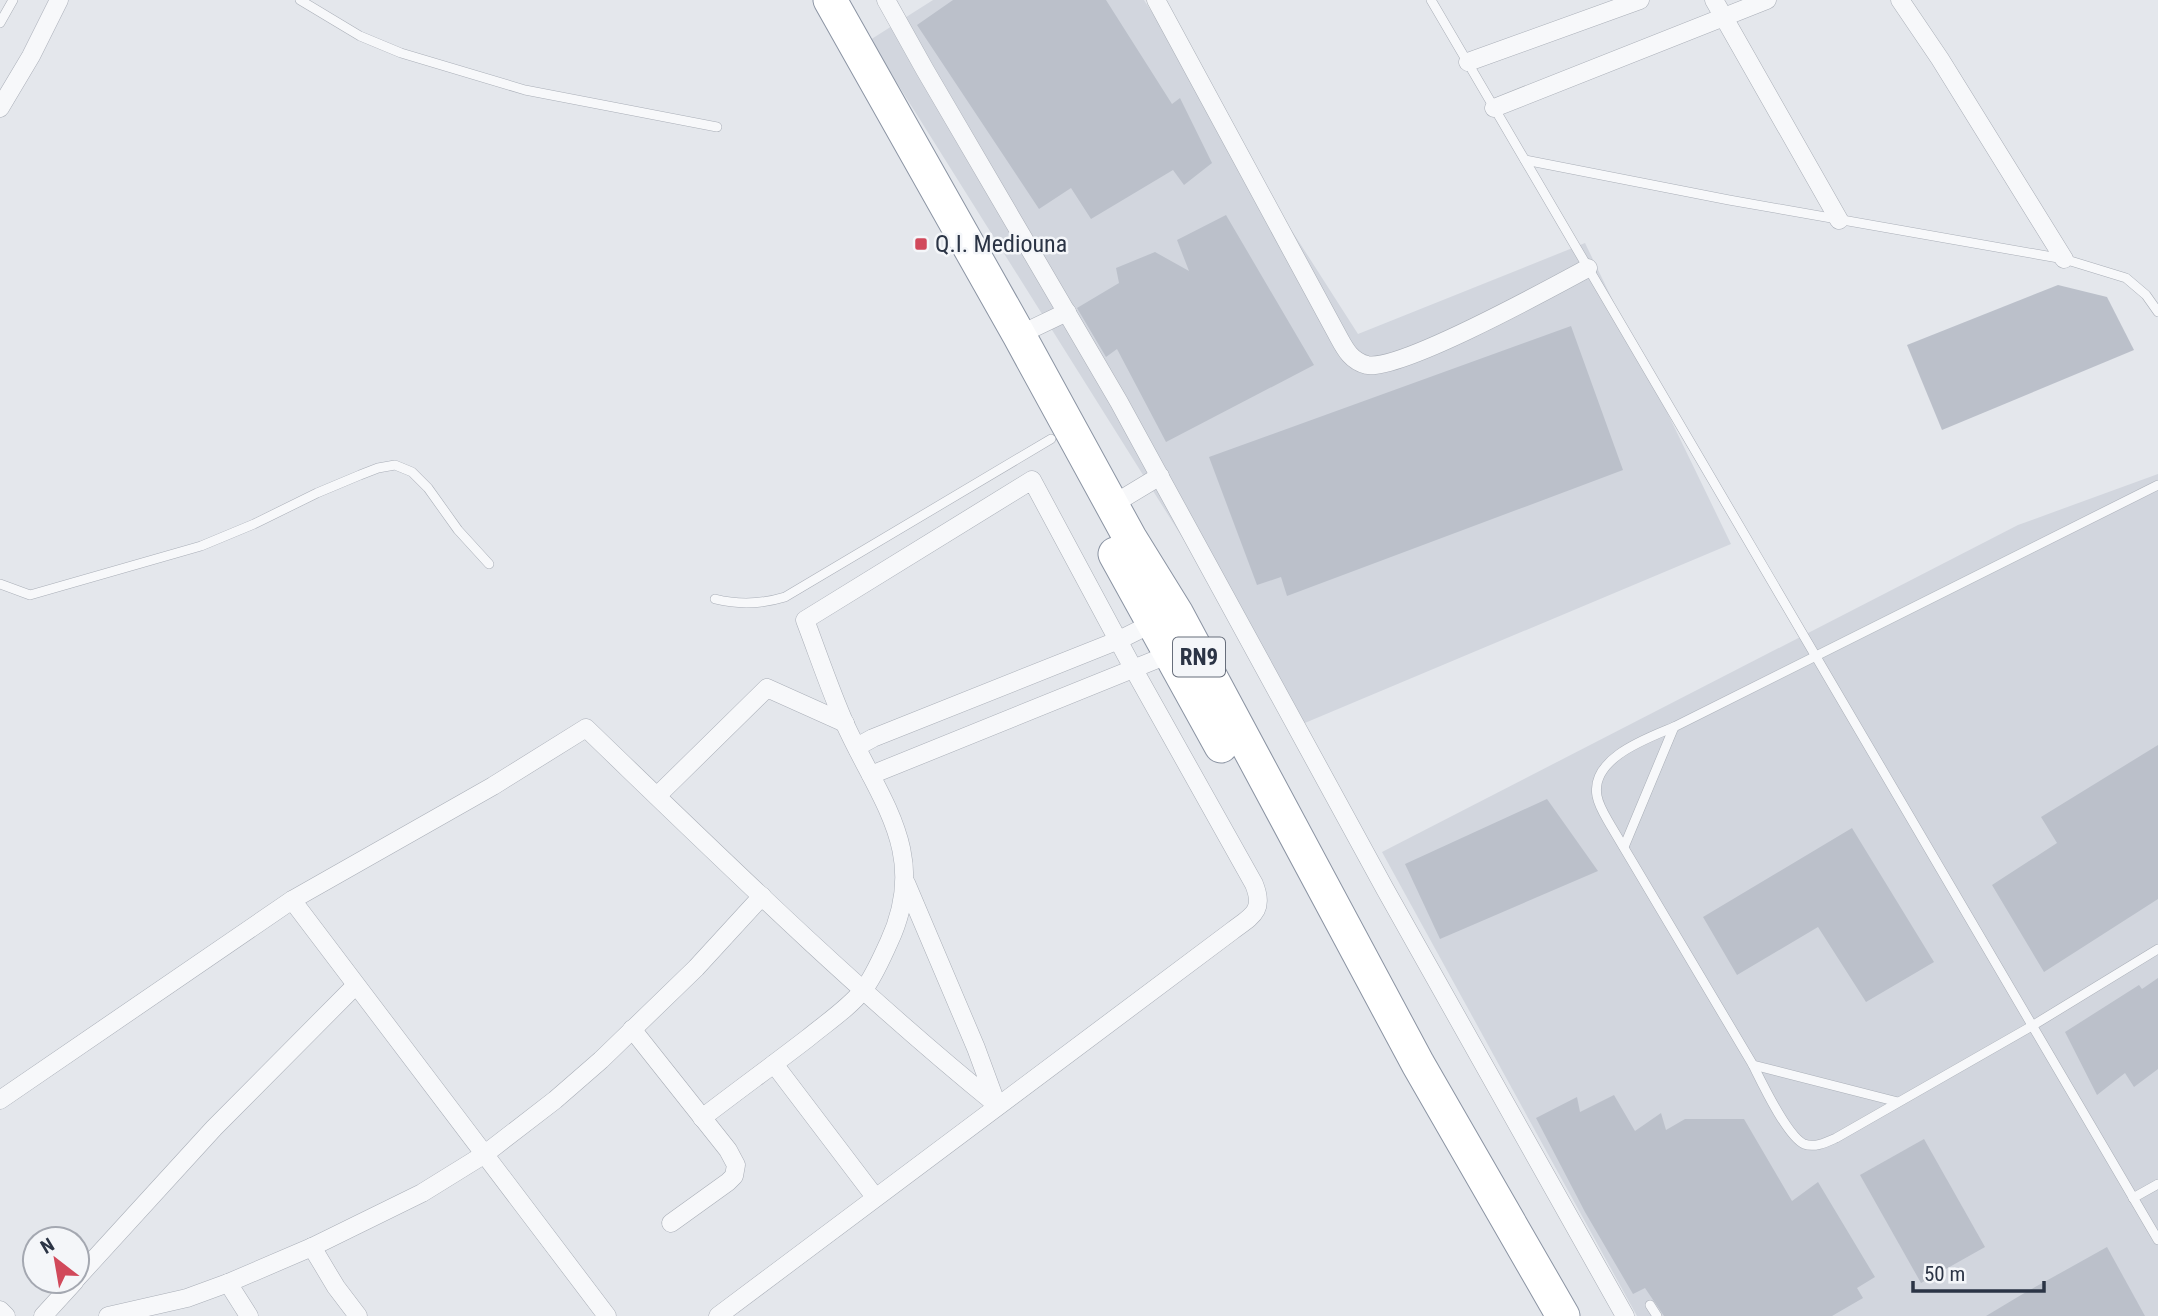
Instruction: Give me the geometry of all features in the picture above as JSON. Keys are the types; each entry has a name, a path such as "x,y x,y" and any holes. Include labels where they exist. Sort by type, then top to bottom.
{"highway":[{"name":"RN9","path":"810,0 1538,1316"},
{"name":"RN9","path":"830,0 1112,505 1182,624 1418,1064 1563,1316"}],"street":[{"path":"0,108 31,56 59,0"},
{"path":"886,0 1160,477 1385,889 1625,1316"},
{"path":"1156,0 1349,355 1355,360 1377,366 1405,358 1502,313 1588,268"},
{"path":"1468,62 1640,0"},
{"path":"1714,0 1839,220"},
{"path":"1494,108 1767,0"},
{"path":"1900,0 1940,59 2064,259"},
{"path":"1019,335 1067,312"},
{"path":"1112,505 1160,477"},
{"path":"702,1118 823,1026 864,989 896,927 906,883 904,859 894,822 845,723 805,620 1032,480 1254,884 1259,895 1259,905 1250,918 718,1316"},
{"path":"858,750 862,744 873,738 1119,640 1153,623"},
{"path":"871,775 1170,654"},
{"path":"1001,687 1013,718"},
{"path":"657,796 767,688 845,723"},
{"path":"0,1100 292,900 493,786 586,728 762,896 919,1039 997,1105"},
{"path":"906,883 976,1048 997,1105"},
{"path":"108,1316 187,1298 312,1247 422,1193 485,1154 565,1092 696,968 762,896"},
{"path":"292,900 607,1316"},
{"path":"91,1263 214,1128 355,986"},
{"path":"632,1029 728,1150 737,1169 728,1182 671,1223"},
{"path":"774,1064 875,1196"},
{"path":"312,1247 335,1287 358,1316"},
{"path":"228,1283 249,1316"},
{"path":"43,1316 62,1295"},
{"path":"0,1310 6,1316"}],"lane":[{"path":"0,23 13,0"},
{"path":"300,0 360,37 401,54 525,90 717,127"},
{"path":"1431,0 2158,1240"},
{"path":"1525,160 1839,220 2064,259 2126,278 2146,295 2158,312"},
{"path":"715,599 738,604 785,597 1051,439"},
{"path":"0,584 30,595 201,546 349,480 378,468 395,465 412,472 428,488 458,530 489,564"},
{"path":"2158,485 1620,753 1606,767 1598,782 1597,795 1600,806 1784,1120 1804,1144 1816,1145 1836,1138 2032,1027 2158,950"},
{"path":"1624,847 1674,727"},
{"path":"1753,1065 1898,1102"},
{"path":"2133,1198 2158,1184"},
{"path":"1650,1304 1657,1316"}],"shaded area":[{"path":"933,0 1144,0 1358,334 1585,243 1731,544 1300,725 870,40"},
{"path":"2158,474 2158,1316 1637,1316 1382,852 2018,525"}],"building":[{"path":"953,0 1106,0 1172,104 1180,98 1212,163 1184,185 1173,170 1091,219 1071,188 1039,209 917,25"},
{"path":"1226,215 1314,365 1166,442 1117,349 1106,357 1077,308 1119,283 1116,268 1155,252 1189,271 1177,240"},
{"path":"2058,285 2107,297 2134,350 1942,430 1907,345"},
{"path":"1571,326 1623,470 1287,596 1281,577 1257,585 1209,457"},
{"path":"2158,745 2158,899 2044,972 1992,885 2057,843 2041,817"},
{"path":"1547,799 1598,871 1440,939 1405,864"},
{"path":"1852,828 1934,962 1866,1002 1818,927 1737,975 1703,917"},
{"path":"2158,978 2158,1069 2134,1087 2125,1073 2097,1095 2065,1032 2139,985 2142,989"},
{"path":"1614,1095 1635,1131 1661,1113 1666,1130 1685,1119 1744,1119 1792,1201 1818,1182 1875,1277 1857,1288 1863,1298 1832,1316 1664,1316 1645,1288 1633,1294 1585,1212 1536,1118 1577,1097 1580,1112"},
{"path":"1924,1139 1985,1247 1921,1283 1860,1175"},
{"path":"2107,1247 2145,1316 1986,1316 2021,1295"}],"place":[{"name":"Q.I. Mediouna","path":"921,244"}]}
